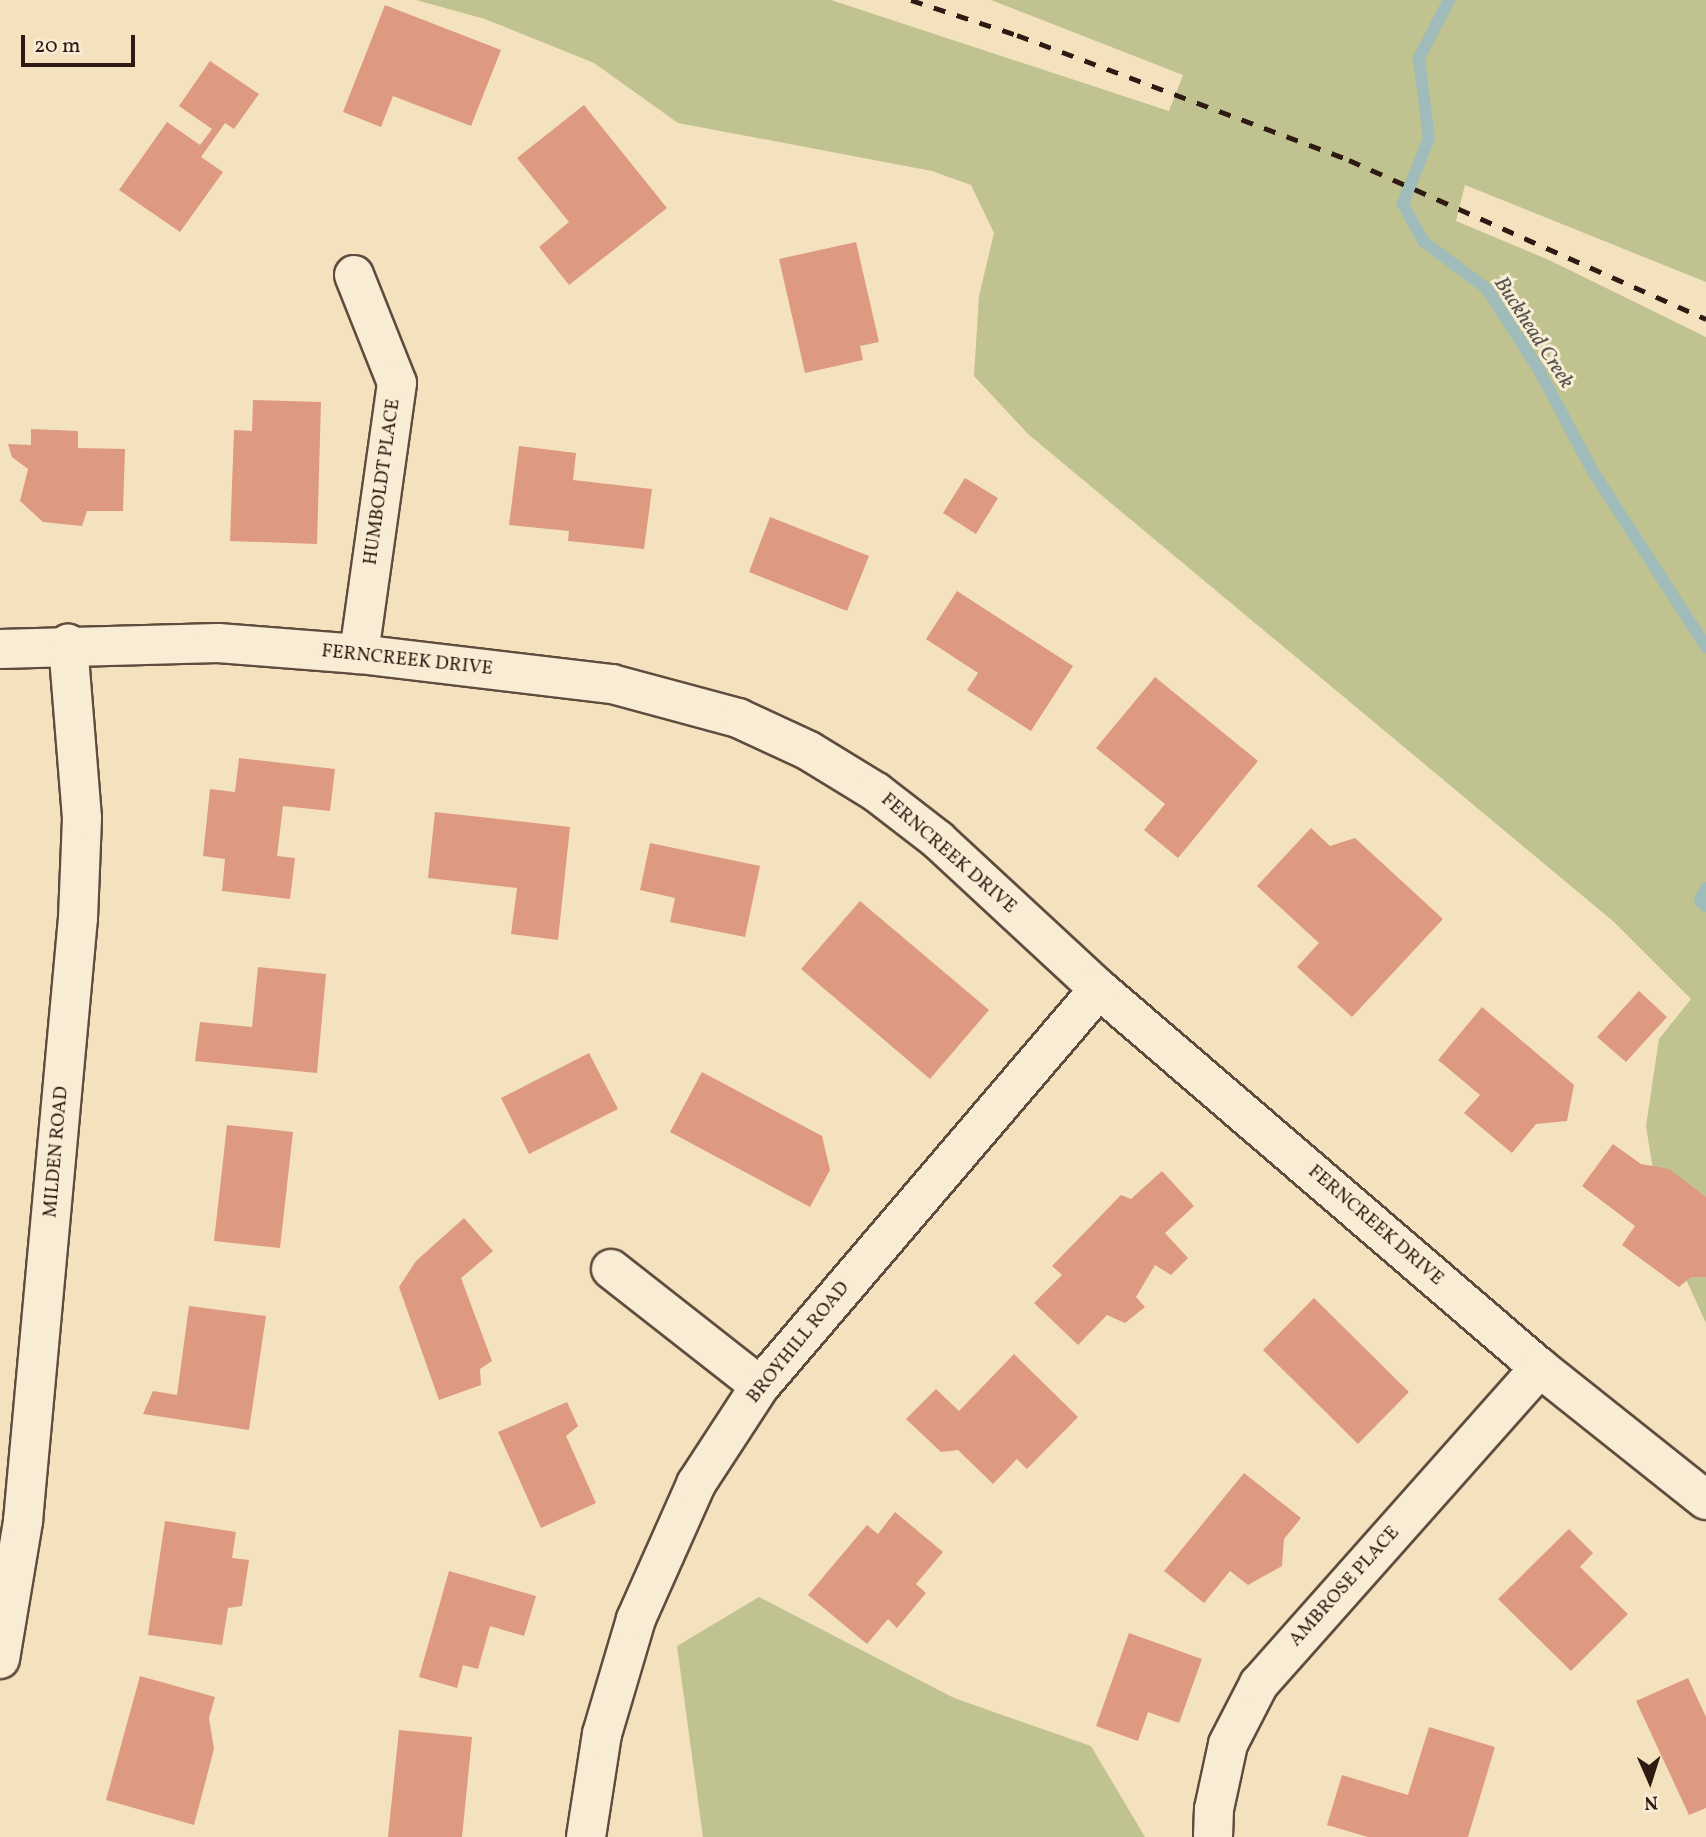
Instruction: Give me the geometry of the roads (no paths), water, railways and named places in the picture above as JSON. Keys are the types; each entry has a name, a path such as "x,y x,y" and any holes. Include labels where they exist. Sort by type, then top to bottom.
{"street":[{"name":"HUMBOLDT PLACE","path":"355,275 397,383 359,654"},
{"name":"FERNCREEK DRIVE","path":"0,649 68,644 218,643 359,654 612,684 738,718 809,751 876,792 938,840 1099,989 1540,1368 1706,1500"},
{"name":"MILDEN ROAD","path":"0,1659 23,1521 78,918 82,818 68,644"},
{"name":"BROYHILL ROAD","path":"586,1837 602,1734 636,1619 696,1484 760,1386 1099,989"},
{"path":"611,1269 760,1386"},
{"name":"AMBROSE PLACE","path":"1213,1837 1227,1744 1259,1684 1540,1368"}],"waterway":[{"name":"Buckhead Creek","path":"1449,0 1419,58 1429,138 1403,204 1423,241 1487,289 1539,370 1592,470 1706,647"},
{"name":"Buckhead Creek","path":"1706,888 1700,901 1706,906"}],"railway":[{"path":"911,0 1017,35 1349,160 1706,319"}]}
